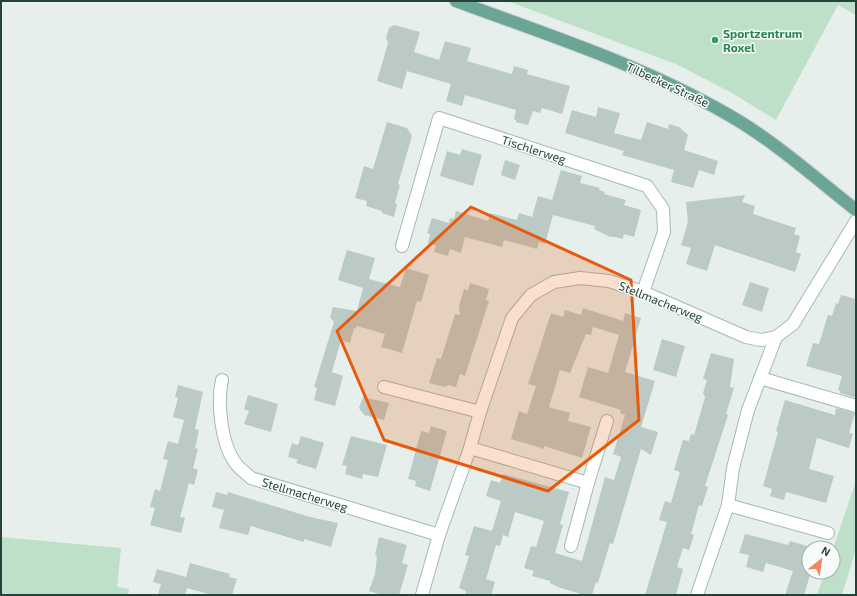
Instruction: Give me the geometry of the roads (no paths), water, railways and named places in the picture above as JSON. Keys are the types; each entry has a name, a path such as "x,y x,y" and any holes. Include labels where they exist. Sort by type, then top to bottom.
{"main road":[{"name":"Tilbecker Straße","path":"456,1 647,72 692,94 729,115 768,141 856,210"}],"street":[{"name":"Tischlerweg","path":"402,246 439,118 647,186 663,209 664,232 643,292"},
{"path":"697,595 728,505 733,468 748,410 776,337 793,324 856,221"},
{"name":"Stellmacherweg","path":"422,595 439,535 470,448 480,412 512,318 531,295 554,282 580,278 609,281 643,292 746,337 761,340 776,337"},
{"path":"760,378 856,406"},
{"name":"Stellmacherweg","path":"222,380 219,394 225,444 234,462 251,478 439,535"},
{"path":"384,387 480,412"},
{"path":"571,546 607,421"},
{"path":"470,448 588,483"},
{"path":"728,505 828,533"}],"place":[{"name":"Sportzentrum Roxel","path":"715,40"}]}
